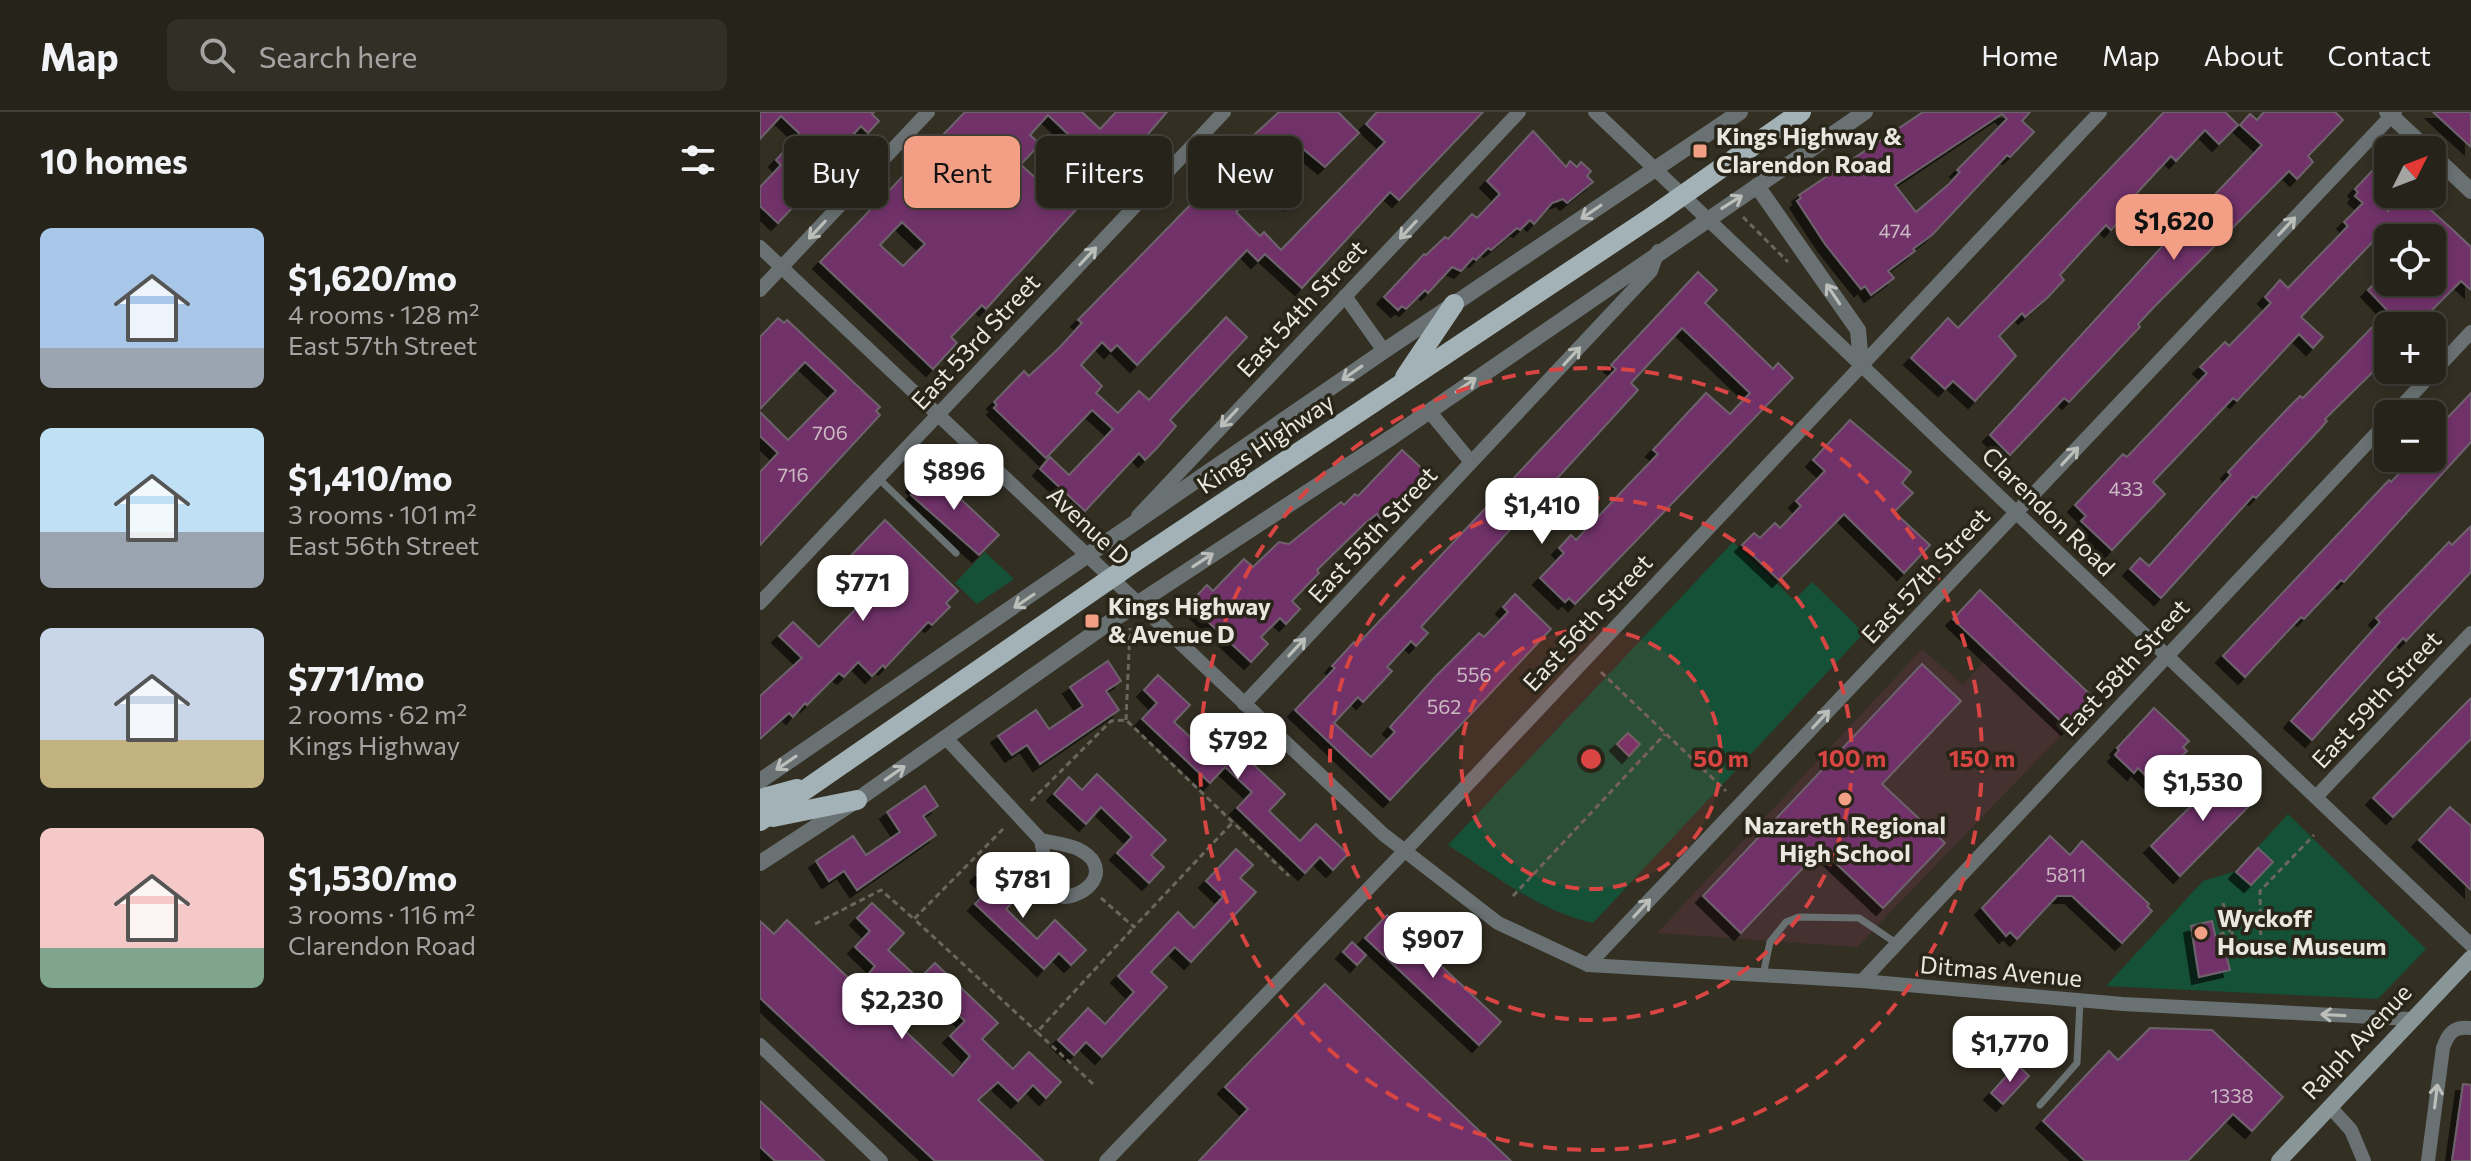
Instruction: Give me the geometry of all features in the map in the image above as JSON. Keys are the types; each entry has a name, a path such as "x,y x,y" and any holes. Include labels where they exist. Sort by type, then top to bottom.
{"main road":[{"name":"Kings Highway","path":"761,813 813,785 1111,578 1683,195 1801,112"},
{"path":"1399,386 1454,304"},
{"path":"761,813 857,800"},
{"name":"Ralph Avenue","path":"2279,1161 2410,1019 2471,958"}],"street":[{"path":"760,290 928,112"},
{"name":"East 53rd Street","path":"760,603 1224,112"},
{"name":"East 54th Street","path":"1117,537 1519,112"},
{"name":"Clarendon Road","path":"1595,112 2471,945"},
{"name":"Kings Highway","path":"760,781 1384,351 1740,112"},
{"path":"760,863 857,800 1138,603 1429,411 1658,251 1865,112"},
{"name":"East 56th Street","path":"1106,1161 1403,852 2100,112"},
{"path":"2391,113 2414,136"},
{"name":"East 57th Street","path":"1588,965 2391,113"},
{"path":"2446,167 2471,191"},
{"path":"1757,186 1858,330 1861,364"},
{"name":"Avenue D","path":"760,247 1403,852 1498,923 1588,965"},
{"name":"East 55th Street","path":"1244,704 1651,271 1658,251"},
{"path":"1345,296 1384,351"},
{"path":"2407,400 2471,332"},
{"path":"1429,411 1471,462"},
{"name":"East 58th Street","path":"1862,981 2374,436"},
{"name":"East 59th Street","path":"2316,797 2471,633"},
{"path":"945,737 1041,840 1049,883 1064,897 1081,895 1092,887 1096,873 1090,857 1077,848 1041,840"},
{"name":"Ditmas Avenue","path":"1588,965 1862,981 2080,1001 2410,1019"},
{"path":"2428,1161 2443,1048 2450,1032 2457,1028 2471,1028"},
{"path":"760,1045 881,1161"},
{"path":"2330,1107 2351,1130 2364,1161"}],"lane":[{"path":"878,478 956,553"},
{"path":"1763,975 1770,942 1786,922 1799,917 1859,918 1896,943"},
{"path":"2040,1105 2077,1063 2080,1001"}],"path":[{"path":"1126,720 1130,628"},
{"path":"1601,672 1726,791"},
{"path":"1031,801 1111,721 1126,720 1289,876"},
{"path":"1513,896 1665,734"},
{"path":"1037,1032 1233,822"},
{"path":"914,919 1003,829"},
{"path":"2261,955 2260,891 2314,835"},
{"path":"815,924 881,890 1093,1084"},
{"path":"1101,898 1134,927"},
{"path":"2223,903 2238,953"},
{"path":"2219,935 2231,930"},
{"path":"2232,955 2261,947"}],"shaded area":[{"name":"Nazareth Regional High School","path":"1922,649 1963,685 1990,654 2068,728 1857,947 1657,933"}],"green space":[{"path":"1733,542 1794,600 1812,582 1864,633 1593,923 1535,901 1448,845"},
{"path":"985,552 1014,579 977,604 955,583"},
{"path":"2288,814 2426,949 2378,999 2106,986 2203,881 2236,871"}],"building":[{"path":"760,112 874,112 872,114 879,121 868,133 861,126 852,136 798,136 800,134 781,116 760,139"},
{"path":"965,112 1082,112 1100,129 1116,112 1167,112 1146,136 1070,136 1048,115 1030,135 1036,140 1036,148 1021,164 1020,136 942,136"},
{"path":"1279,112 1338,112 1359,133 1325,167 1302,148 1302,136 1253,136"},
{"path":"1377,112 1483,112 1399,200 1390,192 1302,288 1265,254 1258,261 1247,250 1137,365 1117,345 1111,351 1102,342 1081,365 1102,386 1096,393 1118,413 1139,391 1149,400 1226,317 1247,337 1170,420 1176,426 1157,448 1145,460 1139,453 1085,511 1040,469 1050,457 1069,475 1113,429 1092,410 1046,458 994,408 997,405 994,402 1024,371 1029,376 1059,348 1082,323 1078,320 1188,207 1240,208 1236,212 1260,236 1264,232 1281,250 1385,142 1366,124"},
{"path":"1923,112 2030,112 2022,121 2034,132 2010,157 2007,155 1932,235 1888,271 1894,278 1871,295 1865,286 1861,289 1825,244 1797,201 1801,198 1799,195","holes":["2002,114 2007,119 1957,170 1960,172 1949,184 1916,212 1895,185"]},
{"path":"2164,112 2225,112 2238,125 2219,144 2205,130 2176,161 2171,156 2136,194 2141,198 2111,230 2106,225 2060,275 2064,280 2047,298 2025,317 2022,313 1999,336 2016,356 1975,401 1953,381 1945,389 1911,358 1948,318 1958,328"},
{"path":"2264,112 2335,112 2343,120 2308,156 2313,162 2297,179 2289,171 2155,306 2138,324 2140,327 2069,402 2064,398 2010,455 1990,435 2168,240 2163,235 2175,222 2182,229 2262,145 2240,125 2250,114 2257,120"},
{"path":"2433,112 2471,112 2471,147"},
{"path":"1533,131 1566,167 1570,161 1577,167 1581,162 1591,171 1587,176 1593,182 1567,203 1563,199 1552,203 1534,224 1530,220 1520,230 1517,228 1491,250 1488,248 1476,260 1473,258 1461,271 1452,267 1428,293 1425,290 1406,309 1402,306 1398,310 1384,297 1424,254 1445,237 1448,239 1472,214 1477,218 1500,194 1487,181"},
{"path":"784,151 784,208 792,208 778,223 760,206 760,187 781,165 776,160"},
{"path":"1022,166 1036,178 1036,208 1078,208 986,309 982,305 951,337 957,343 933,369 820,262 872,208 888,208 888,192 904,175 904,208 1020,208","holes":["902,222 925,244 903,266 880,245"]},
{"path":"2374,169 2374,208 2388,208 2388,211 2391,208 2428,208 2446,224 2374,224 2374,240 2301,317 2323,337 2313,348 2299,334 2237,401 2233,398 2153,482 2165,494 2112,550 2081,521 2086,516 2075,505 2123,454 2127,457 2207,373 2200,367 2225,342 2229,346 2271,303 2265,297 2280,280 2288,288 2348,226 2344,222 2363,203 2355,196 2358,192 2355,189"},
{"path":"2446,224 2471,247 2471,290 2461,281 2446,296"},
{"path":"1698,272 1717,290 1705,303 1773,369 1778,363 1793,378 1575,604 1569,598 1565,602 1540,578 1564,553 1559,548 1571,535 1576,540 1658,454 1653,450 1706,393 1730,414 1750,393 1682,328 1631,383 1638,390 1421,627 1428,633 1416,646 1411,641 1387,667 1392,671 1380,684 1363,702 1358,697 1334,723 1371,757 1395,732 1390,727 1436,676 1479,633 1484,637 1508,612 1503,607 1515,594 1551,629 1390,800 1295,710 1335,668 1332,666 1354,642 1357,645 1616,369 1611,365"},
{"path":"2374,284 2374,296 2446,296 2432,312 2387,312 2368,290"},
{"path":"778,318 784,323 787,320 880,407 876,411 880,415 760,545 760,472 778,453 760,436 760,412 788,440 836,391 805,362 760,409 760,337"},
{"path":"2374,325 2374,371 2325,419 2327,421 2321,428 2256,498 2253,496 2161,598 2130,569 2140,558 2149,566 2231,475 2228,472 2300,396 2303,398"},
{"path":"2471,393 2471,442 2446,470 2446,419"},
{"path":"1850,420 1911,472 1902,483 1913,493 1894,512 1930,545 1904,573 1844,514 1779,580 1742,545 1754,533 1760,538 1775,523 1780,528 1801,506 1796,501 1825,471 1813,460"},
{"path":"1402,450 1428,474 1399,504 1396,501 1380,518 1377,514 1364,524 1317,570 1319,573 1292,601 1300,609 1286,624 1280,618 1261,637 1268,644 1251,662 1189,604 1207,585 1213,591 1244,559 1253,567 1279,542 1289,544 1341,502 1344,505 1355,494 1358,496"},
{"path":"929,469 999,535 979,555 911,495 917,489 913,485"},
{"path":"2401,472 2444,472 2344,582 2341,580 2304,619 2301,617 2245,677 2223,656 2389,480 2391,482"},
{"path":"885,520 958,591 946,603 950,607 932,625 928,622 885,668 883,665 872,676 858,662 844,677 839,673 793,717 789,713 760,739 760,696 802,658 779,636 793,622 819,647 870,594 841,566"},
{"path":"2471,526 2471,572 2406,641 2403,638 2312,740 2291,721 2380,622 2376,618 2449,542 2452,545"},
{"path":"1980,590 2095,699 2068,728 1953,619"},
{"path":"1108,661 1121,681 1106,691 1119,710 1040,764 1027,745 1012,755 998,736 1036,710 1049,729 1083,706 1070,687"},
{"name":"Nazareth Regional High School","path":"1922,664 1961,701 1882,784 1945,843 1883,908 1821,849 1741,933 1703,896"},
{"path":"1158,675 1190,705 1174,722 1205,751 1221,734 1285,794 1269,811 1300,841 1316,824 1348,854 1333,870 1320,857 1305,873 1237,808 1252,792 1225,767 1210,783 1142,719 1157,703 1144,690"},
{"path":"2471,698 2471,739 2393,817 2373,798"},
{"path":"2154,708 2189,741 2183,747 2187,751 2162,777 2158,773 2151,781 2138,768 2134,773 2115,755 2119,750 2117,748"},
{"path":"1628,733 1640,744 1629,756 1617,744"},
{"path":"2227,770 2256,799 2180,876 2151,846"},
{"path":"1097,774 1166,840 1151,855 1164,867 1149,883 1117,853 1132,837 1101,807 1086,824 1054,794 1069,777 1082,790"},
{"path":"925,786 938,806 923,816 936,835 857,890 844,871 829,881 816,861 853,836 866,855 900,832 887,812"},
{"path":"2450,807 2471,826 2471,890 2419,840"},
{"path":"2050,836 2070,855 2082,841 2149,904 2147,906 2152,911 2122,943 2072,896 2057,896 2017,939 2010,932 2006,936 1982,908"},
{"path":"2258,848 2273,862 2251,885 2236,872"},
{"path":"1236,849 1253,865 1240,878 1256,892 1191,962 1175,947 1151,972 1167,987 1102,1057 1086,1042 1074,1055 1058,1040 1088,1008 1105,1024 1134,992 1118,976 1178,912 1194,928 1223,897 1206,881"},
{"path":"992,859 1024,890 1006,909 1037,939 1055,920 1086,950 1071,965 1059,953 1044,969 975,904 990,888 977,875"},
{"path":"872,903 904,933 888,950 919,979 935,963 998,1023 982,1039 1013,1069 1029,1052 1061,1082 1046,1098 1033,1085 1018,1101 998,1082 978,1100 1043,1161 935,1161 760,998 760,921 774,934 787,920 858,987 875,966 855,947 870,931 857,918","holes":["904,993 924,1011 938,996 965,1021 950,1036 970,1056 953,1076 886,1013"]},
{"path":"1387,915 1501,1022 1479,1045 1365,938"},
{"path":"2212,921 2217,943 2223,942 2230,970 2199,977 2191,926"},
{"path":"1352,942 1366,955 1357,965 1343,952"},
{"path":"1325,984 1511,1161 1199,1161 1248,1109 1225,1087"},
{"path":"2150,1028 2212,1030 2283,1097 2252,1131 2233,1114 2188,1161 2085,1161 2043,1121 2109,1051 2118,1060"},
{"path":"2017,1064 2029,1076 2003,1104 1991,1093"},
{"path":"2463,1084 2471,1085 2471,1161 2452,1161"},
{"path":"760,1101 824,1161 775,1161 760,1147"}],"place":[{"name":"Kings Highway & Clarendon Road","path":"1700,151"},
{"name":"Kings Highway & Avenue D","path":"1092,621"},
{"name":"Nazareth Regional High School","path":"1845,799"},
{"name":"Wyckoff House Museum","path":"2201,933"}]}
